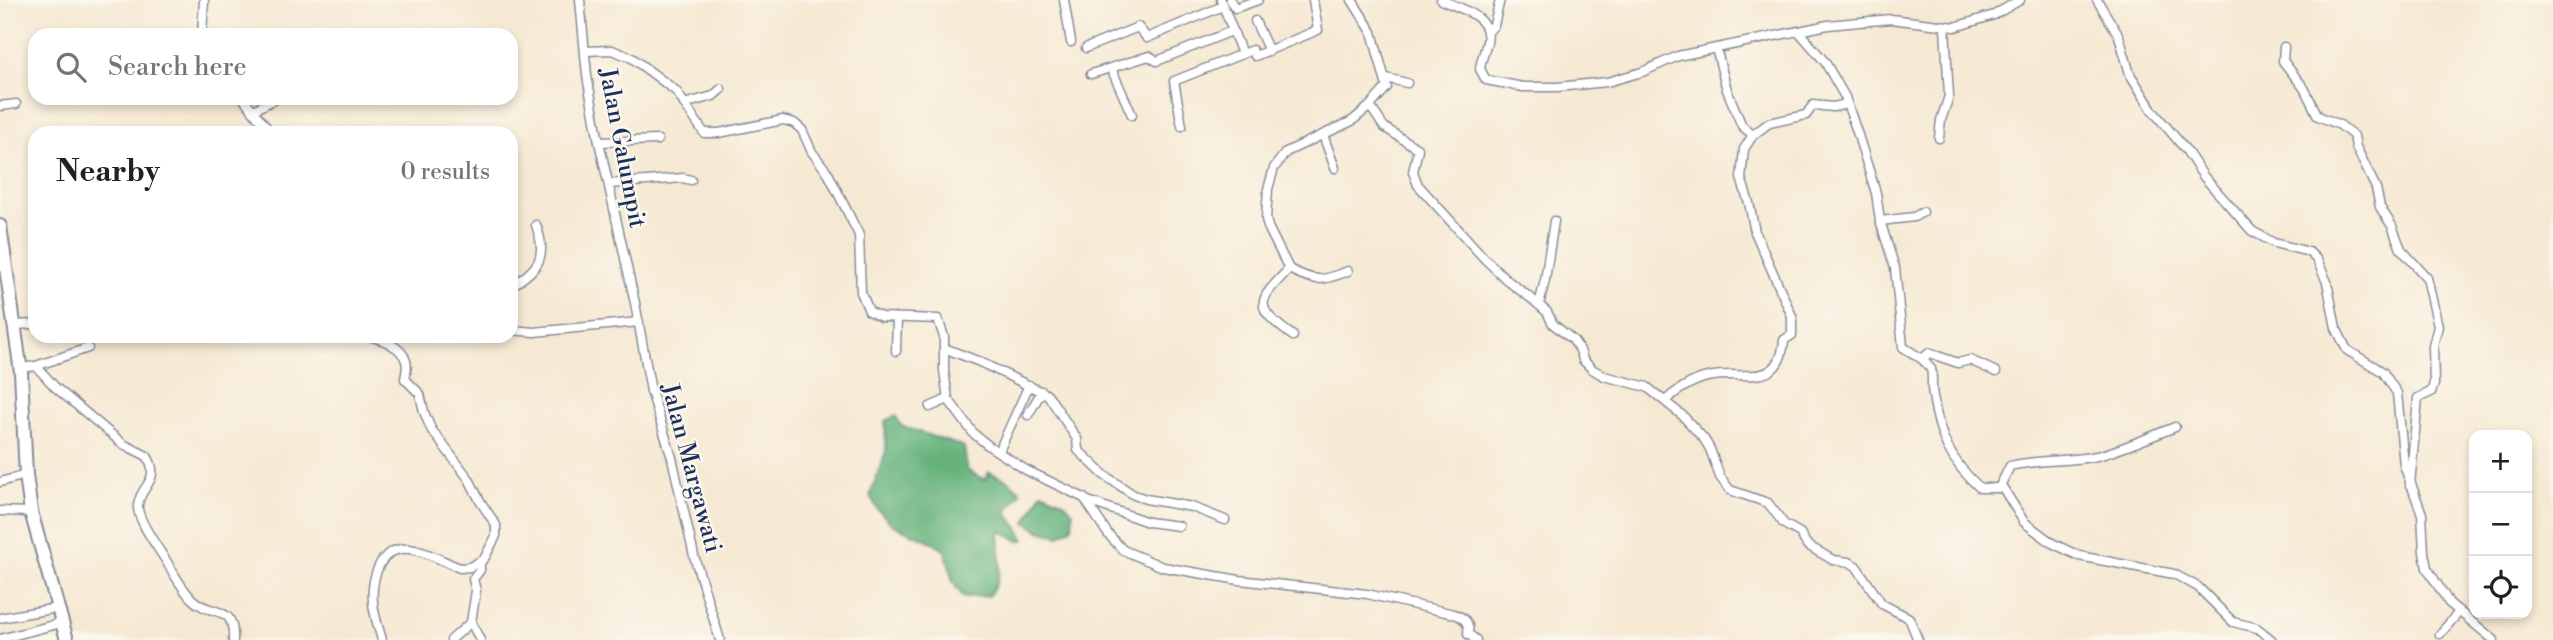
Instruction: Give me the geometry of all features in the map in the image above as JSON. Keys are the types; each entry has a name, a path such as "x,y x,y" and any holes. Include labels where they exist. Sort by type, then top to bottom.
{"main road":[{"path":"0,226 21,372 26,475 31,512 66,640"}],"street":[{"path":"202,28 204,0"},
{"name":"Jalan Galumpit","path":"580,0 587,76 635,303"},
{"path":"1064,0 1071,42"},
{"path":"1225,2 1235,8 1258,0"},
{"path":"1182,125 1174,81 1252,50 1255,57 1318,30 1313,0"},
{"path":"1348,271 1322,281 1289,269 1267,224 1271,178 1282,156 1352,121 1387,87 1372,32 1352,0"},
{"path":"1441,0 1486,25 1487,33 1480,64 1483,78 1489,82 1523,87 1607,82 1643,72 1678,56 1800,33 1828,25 1891,19 1945,27 1987,18 2020,0"},
{"path":"1463,10 1468,0"},
{"path":"1487,33 1494,25 1500,0"},
{"path":"2097,0 2119,36 2130,74 2153,111 2186,150 2204,177 2252,231 2274,243 2309,252 2317,260 2327,282 2336,328 2347,350 2383,372 2398,393 2403,465 2422,514 2427,568 2449,603 2494,640"},
{"path":"1225,2 1232,32 1242,54"},
{"path":"1086,48 1139,27 1147,38 1225,2"},
{"path":"1255,21 1269,51"},
{"path":"1939,138 1941,120 1949,96 1945,27"},
{"path":"1091,74 1149,56 1157,61 1232,32"},
{"path":"1800,33 1820,54 1847,104 1876,193 1880,221 1895,268 1903,347 1922,359 1931,369 1939,429 1948,453 1980,488 2003,488 2024,522 2059,547 2079,556 2174,574 2198,587 2233,622 2257,628 2272,640"},
{"path":"2284,47 2283,61 2304,88 2318,116 2340,125 2354,136 2356,147 2376,188 2380,207 2392,226 2401,249 2427,278 2438,325 2432,354 2434,384 2431,392 2418,398 2410,485"},
{"path":"1716,48 1727,90 1742,126 1753,135"},
{"path":"586,51 622,52 676,92 704,133 719,133 783,120 794,123 802,130 812,152 828,173 859,235 860,292 865,304 877,316 938,319 942,329 948,399 974,434 1026,470 1088,501 1148,522 1179,526"},
{"path":"1111,68 1132,115"},
{"path":"1386,78 1408,83"},
{"path":"684,104 713,96 721,89"},
{"path":"0,106 16,104"},
{"path":"1666,400 1698,380 1714,375 1758,376 1770,372 1781,358 1784,340 1792,335 1792,316 1755,232 1741,178 1744,149 1753,135 1769,123 1806,115 1813,105 1833,107 1847,104"},
{"path":"254,105 267,126"},
{"path":"257,107 262,105"},
{"path":"1370,106 1384,127 1416,148 1418,154 1413,172 1418,185 1484,258 1546,312 1553,324 1577,345 1583,360 1595,372 1647,387 1666,400 1704,439 1720,477 1730,490 1768,503 1784,524 1798,531 1807,545 1830,558 1856,566 1866,578 1877,600 1909,618 1918,640"},
{"path":"1323,135 1335,168"},
{"path":"599,142 658,140"},
{"path":"609,184 683,178 691,180"},
{"path":"1880,221 1914,217 1923,212"},
{"path":"1539,305 1555,221"},
{"path":"518,281 540,260 541,239 536,225"},
{"path":"1289,269 1266,293 1263,303 1269,316 1293,336"},
{"name":"Jalan Margawati","path":"635,303 658,419 671,458 694,556 720,640"},
{"path":"896,351 897,318"},
{"path":"518,331 534,332 639,322"},
{"path":"14,324 28,324"},
{"path":"382,640 373,594 377,569 387,554 411,549 460,568 468,568 480,562 496,536 496,525 469,479 431,429 420,394 405,379 407,365 404,356 387,343"},
{"path":"21,372 88,348"},
{"path":"944,348 1042,391 1054,401 1066,425 1077,439 1077,448 1111,481 1141,498 1192,507 1225,520"},
{"path":"1922,359 1928,353 1958,363 1970,360 1996,372"},
{"path":"36,366 55,387 123,444 144,453 149,459 152,477 138,503 140,515 191,597 203,607 229,617 233,640"},
{"path":"999,452 1029,385"},
{"path":"1028,415 1042,391"},
{"path":"930,407 948,399"},
{"path":"1999,488 2010,466 2117,451 2175,427"},
{"path":"0,482 26,475"},
{"path":"1088,501 1117,546 1150,563 1239,580 1367,594 1454,614 1468,624 1467,637 1476,640"},
{"path":"0,511 31,512"},
{"path":"480,562 480,570 473,579 476,592 471,622 480,640"},
{"path":"0,618 57,608"},
{"path":"2441,634 2459,612"},
{"path":"0,639 61,622"},
{"path":"451,640 471,622"}],"green space":[{"path":"896,416 901,426 964,447 967,470 985,480 989,472 1008,480 1021,492 1007,511 1024,540 1019,541 1003,532 999,534 999,574 988,596 963,597 953,582 946,552 935,543 893,525 878,510 870,496 886,451 885,421"},
{"path":"1042,492 1064,502 1073,512 1072,527 1059,536 1040,531 1026,522"}]}
